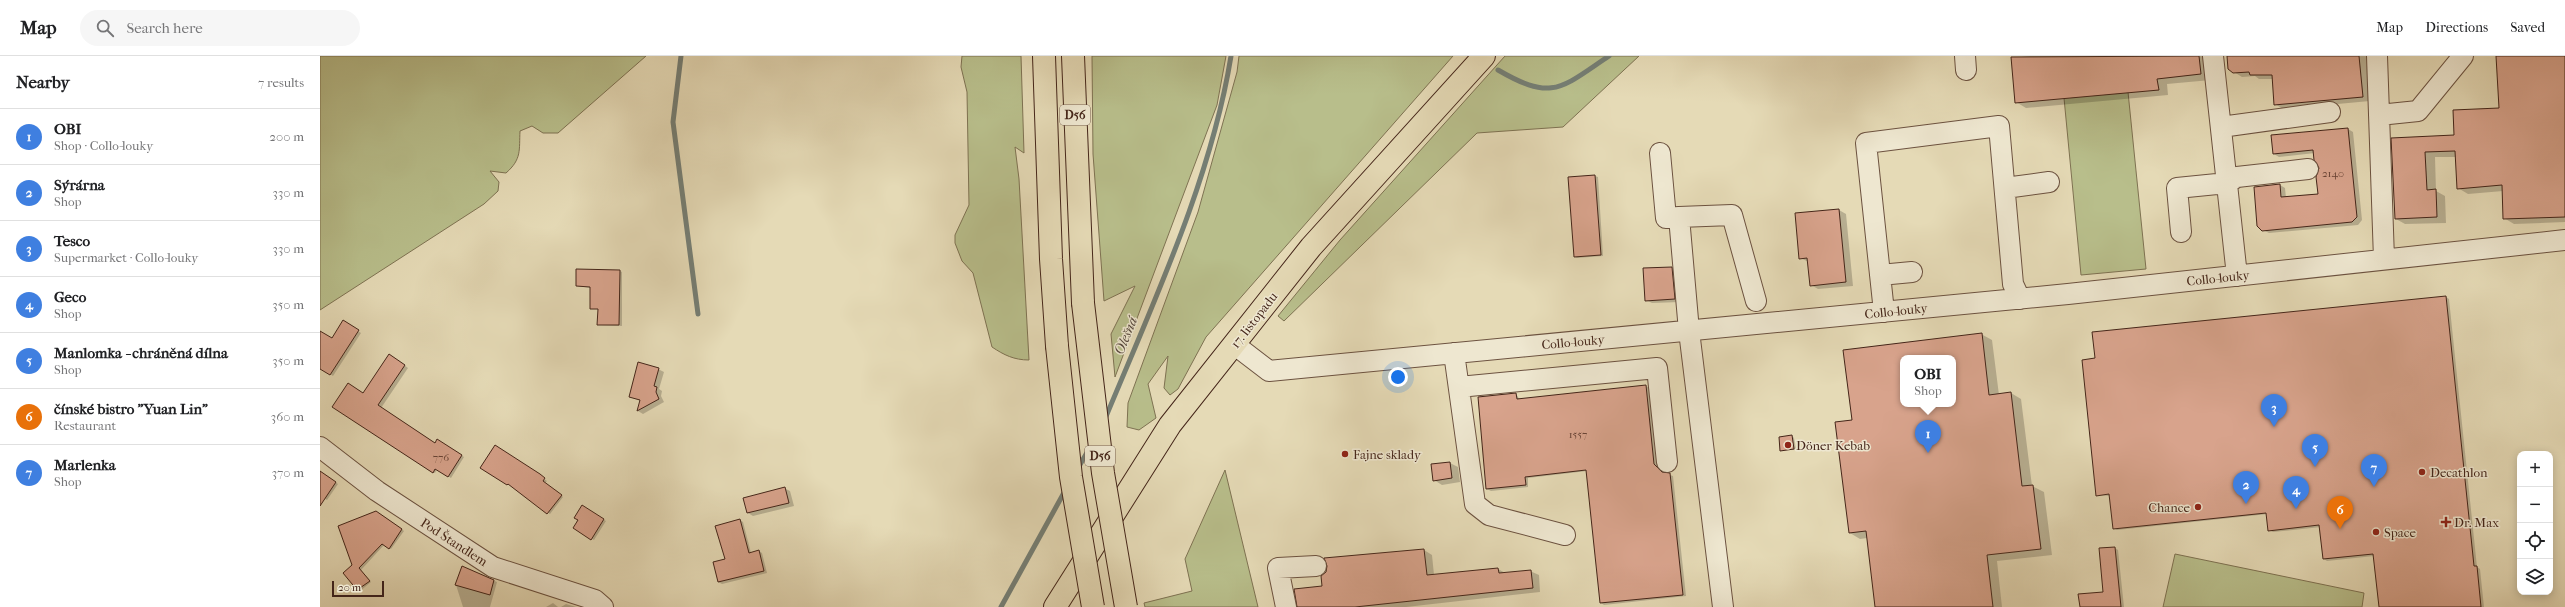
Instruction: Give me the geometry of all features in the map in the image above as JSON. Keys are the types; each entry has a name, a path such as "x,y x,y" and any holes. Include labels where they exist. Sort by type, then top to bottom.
{"main road":[{"name":"D56","path":"1044,56 1050,244 1057,346 1071,477 1093,607"},
{"name":"D56","path":"1073,56 1083,303 1103,473 1126,607"},
{"name":"17. listopadu","path":"1055,607 1170,425 1235,345 1311,247 1484,56"}],"street":[{"path":"2213,56 2237,276"},
{"path":"2376,56 2384,259"},
{"path":"2379,115 2418,110 2463,56"},
{"path":"2221,127 2330,112"},
{"path":"1884,312 1866,143 1999,126 2013,284 2020,299"},
{"path":"1660,153 1666,218 1732,215 1756,301"},
{"path":"2181,232 2177,188 2227,183 2237,177 2308,169"},
{"path":"2005,188 2049,182"},
{"path":"1679,217 1689,331 1723,607"},
{"name":"Collo-louky","path":"1235,345 1269,371 2020,299 2565,240"},
{"path":"1880,275 1912,272"},
{"path":"1454,354 1475,504 1488,515 1566,535"},
{"path":"1459,387 1657,368 1667,462"},
{"name":"Pod Štandlem","path":"320,447 378,491 493,567 595,600 603,607"},
{"path":"1286,607 1278,568 1316,566"}],"green space":[{"path":"320,56 646,56 558,133 543,133 532,126 520,131 519,154 517,159 506,173 490,171 499,182 498,191 484,204 320,310"},
{"path":"962,56 1021,56 1024,153 1015,147 1019,179 1029,360 1009,356 992,347 973,273 962,261 955,243 955,235 969,205 967,92 961,67"},
{"path":"1092,56 1226,56 1217,105 1115,377 1111,334 1135,286 1104,301 1093,154"},
{"path":"1239,56 1453,56 1206,337 1178,389 1170,395 1164,388 1168,356 1148,384 1156,418 1139,430 1127,427 1128,403 1198,212 1237,72"},
{"path":"1505,56 1639,56 1563,127 1477,133 1284,321 1278,316 1340,240"},
{"path":"2128,92 2146,269 2081,275 2064,98"},
{"path":"1225,470 1258,607 1145,607 1144,603 1192,591 1185,559"},
{"path":"2175,554 2364,593 2362,607 2163,607"}],"building":[{"path":"2199,56 2201,74 2157,79 2159,90 2015,103 2011,57"},
{"path":"2227,56 2359,56 2363,97 2274,105 2272,75 2250,75 2249,72 2233,73 2228,69"},
{"path":"2496,56 2565,56 2565,217 2503,219 2502,185 2457,189 2455,151 2425,152 2427,190 2436,189 2437,217 2395,219 2391,138 2454,135 2453,110 2499,108"},
{"path":"2348,128 2357,217 2352,222 2262,231 2257,226 2254,187 2280,184 2281,197 2318,194 2316,177 2319,168 2314,160 2313,150 2273,154 2271,135"},
{"path":"1595,175 1601,255 1574,257 1568,177"},
{"path":"1839,209 1846,282 1810,286 1807,258 1799,259 1795,213"},
{"path":"1672,267 1675,299 1645,301 1643,268"},
{"path":"576,269 620,270 619,325 597,325 598,309 590,309 590,287 576,286"},
{"path":"2446,296 2474,566 2477,566 2481,607 2379,607 2373,554 2323,559 2319,525 2268,531 2266,513 2113,529 2109,494 2096,496 2082,360 2095,358 2092,332"},
{"path":"343,320 359,330 330,375 320,369 320,331 332,338"},
{"path":"1982,333 1989,395 2011,392 2022,486 2033,485 2041,549 1987,555 1993,607 1875,607 1866,531 1849,533 1835,422 1852,420 1843,350"},
{"path":"389,354 405,365 378,405 435,443 437,439 462,455 448,477 435,469 433,473 332,407 348,383 363,393"},
{"path":"638,362 659,368 654,386 657,387 656,392 659,399 637,411 640,400 629,397"},
{"path":"1646,385 1654,464 1662,472 1670,473 1683,595 1600,603 1586,470 1525,477 1526,485 1486,489 1478,397 1516,393 1517,399"},
{"path":"1792,435 1794,449 1780,451 1779,437"},
{"path":"495,445 540,474 545,478 543,481 562,495 547,514 508,484 507,485 480,468"},
{"path":"1450,462 1452,478 1433,481 1431,464"},
{"path":"320,471 336,482 320,506"},
{"path":"785,487 789,503 747,513 743,498"},
{"path":"582,505 604,519 591,540 573,528 578,520 574,518"},
{"path":"376,511 402,529 389,549 382,544 359,568 370,581 357,590 343,573 352,565 338,526"},
{"path":"740,519 749,553 759,550 764,571 718,582 713,562 725,559 715,526"},
{"path":"2115,547 2121,607 2080,607 2078,594 2103,592 2099,548"},
{"path":"1424,549 1427,575 1498,568 1499,573 1531,570 1533,588 1355,607 1297,607 1294,589 1322,586 1321,576 1326,572 1327,566 1324,558"},
{"path":"462,566 494,580 490,595 455,585"}],"waterway":[{"path":"681,56 673,122 698,314"},
{"name":"Olešná","path":"1105,419 1161,286 1195,195 1210,149 1222,102 1231,56"},
{"path":"1498,70 1532,86 1545,88 1556,87 1579,76 1609,56"},
{"name":"Olešná","path":"1078,468 1092,444"},
{"name":"Olešná","path":"1001,607 1066,489"}],"place":[{"name":"Tesco","path":"2274,427"},
{"name":"Döner Kebab","path":"1788,445"},
{"name":"OBI","path":"1928,453"},
{"name":"Fajne sklady","path":"1345,454"},
{"name":"Manlomka - chráněná dílna","path":"2315,467"},
{"name":"Decathlon","path":"2422,472"},
{"name":"Marlenka","path":"2374,487"},
{"name":"Sýrárna","path":"2246,504"},
{"name":"Chance","path":"2198,507"},
{"name":"Geco","path":"2296,509"},
{"name":"Dr. Max","path":"2446,522"},
{"name":"čínské bistro \"Yuan Lin\"","path":"2340,529"},
{"name":"Space","path":"2376,532"}]}
